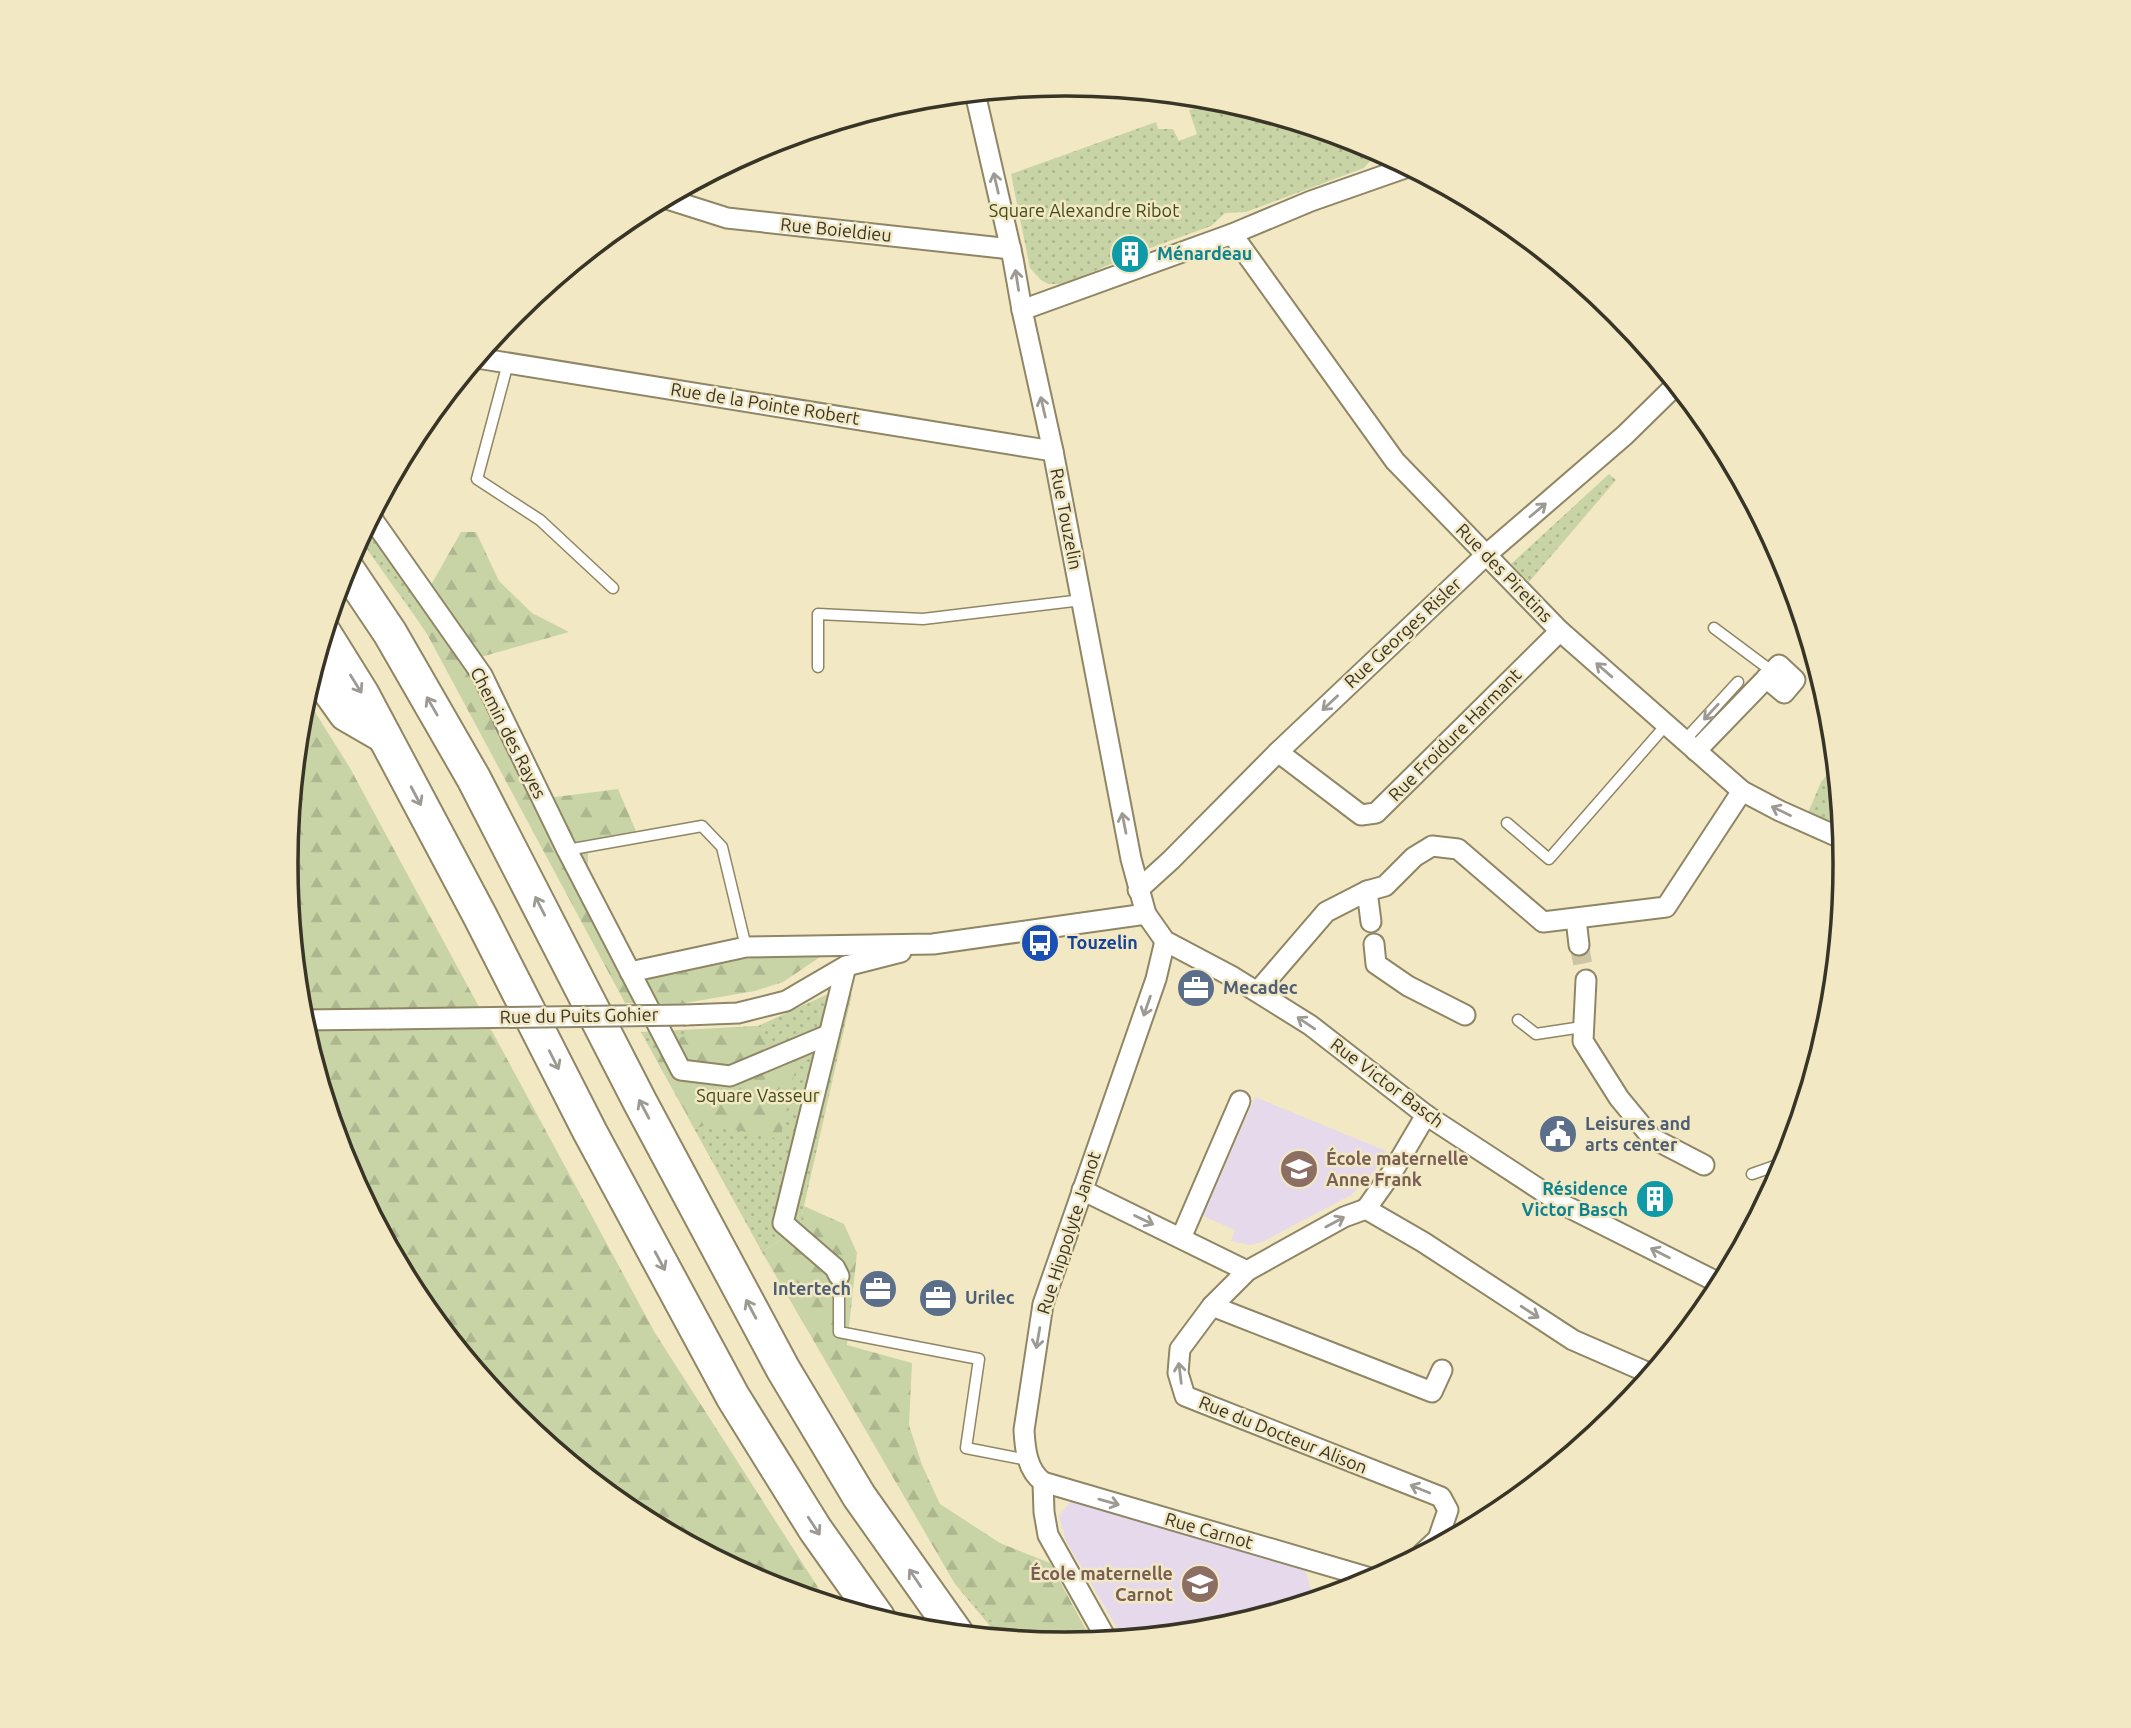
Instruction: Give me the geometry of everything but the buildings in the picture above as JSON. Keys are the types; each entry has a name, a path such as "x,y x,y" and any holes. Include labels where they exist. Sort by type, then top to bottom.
{"highway":[{"path":"353,578 390,633 474,779 640,1102 783,1369 859,1496 948,1622"},
{"path":"330,643 362,694 480,916 590,1132 733,1397 815,1529 870,1607"},
{"path":"321,679 346,714 384,736"}],"street":[{"name":"Rue Touzelin","path":"977,102 1053,451 1138,890 1146,914 1165,940"},
{"path":"1022,310 1233,234 1311,201 1396,171"},
{"name":"Rue Boieldieu","path":"677,202 727,218 1011,249"},
{"name":"Rue des Piretins","path":"1233,234 1395,461 1560,631 1742,791 1832,834"},
{"name":"Rue de la Pointe Robert","path":"487,360 1053,451"},
{"name":"Rue Georges Risler","path":"1138,890 1278,752 1486,555 1625,435 1670,391"},
{"name":"Chemin des Rayes","path":"377,525 482,675 567,850 681,1070 730,1076 828,1035"},
{"name":"Rue Froidure Harmant","path":"1278,752 1362,815 1376,813 1560,631"},
{"path":"1690,746 1770,675"},
{"path":"1258,991 1326,912 1367,891 1385,886 1414,857 1432,846 1458,849 1543,922 1665,907 1742,791"},
{"path":"1367,891 1371,922"},
{"name":"Rue du Puits Gohier","path":"314,1020 738,1013 786,1000 846,966 933,944 1146,914"},
{"path":"1576,919 1579,945"},
{"name":"Rue Victor Basch","path":"1165,940 1258,991 1310,1025 1426,1115 1562,1204 1711,1279"},
{"name":"Rue Hippolyte Jamot","path":"1044,1482 1032,1471 1028,1460 1024,1427 1043,1304 1156,979 1165,940"},
{"name":"Rue du Puits Gohier","path":"630,972 746,947 933,944"},
{"path":"1374,944 1376,964 1408,986 1465,1015"},
{"path":"839,1276 835,1268 783,1223 846,966"},
{"path":"1586,980 1583,1041 1619,1098 1652,1138 1704,1164"},
{"path":"1181,1238 1240,1101"},
{"path":"1426,1115 1393,1171 1366,1209 1423,1242 1573,1340 1643,1370"},
{"path":"1082,1190 1247,1271"},
{"name":"Rue du Docteur Alison","path":"1366,1209 1344,1217 1247,1271 1212,1306 1180,1349 1178,1373 1185,1396 1441,1497 1448,1510 1444,1532"},
{"path":"1212,1306 1432,1392 1443,1370"},
{"path":"1044,1482 1044,1512 1048,1535 1102,1631"},
{"name":"Rue Carnot","path":"1044,1482 1357,1574"}],"lane":[{"path":"508,363 477,479 540,520 613,588"},
{"path":"817,667 818,614 923,619 1082,600"},
{"path":"1714,628 1770,675"},
{"path":"1690,746 1738,682"},
{"path":"1507,823 1549,859 1666,725"},
{"path":"567,850 702,826 722,847 746,947"},
{"path":"1518,1020 1536,1034 1582,1027"},
{"path":"1752,1174 1771,1167"},
{"path":"839,1276 839,1332 979,1359 966,1448 1028,1460"}],"shaded area":[{"name":"École maternelle Anne Frank","path":"1255,1097 1386,1151 1382,1162 1351,1195 1262,1242 1250,1245 1231,1241 1235,1230 1203,1216"},
{"name":"École maternelle Carnot","path":"1072,1500 1305,1569 1311,1591 1215,1617 1118,1630 1066,1541 1059,1516"}],"green space":[{"name":"Square Alexandre Ribot","path":"1196,108 1264,122 1372,161 1364,168 1246,212 1225,213 1211,226 1064,284 1048,284 1041,280 1030,268 1011,174 1156,122 1158,129 1173,129 1179,141 1197,134 1189,110"},
{"path":"1609,474 1616,480 1529,582 1511,564"},
{"path":"376,527 423,600 414,615 366,548"},
{"path":"461,532 476,532 499,581 532,613 569,632 470,660 548,798 618,789 638,836 588,845 588,886 640,969 829,951 783,982 755,991 679,1004 625,1003 427,634 414,615"},
{"path":"314,710 350,768 655,1333 821,1592 726,1553 682,1529 598,1473 559,1441 488,1370 427,1291 401,1248 377,1204 338,1111 324,1063 304,964 299,914 299,814 304,764"},
{"path":"1828,774 1832,823 1808,813 1821,782"},
{"name":"Square Vasseur","path":"828,994 852,994 799,1228 762,1252 641,1032 758,1026"},
{"path":"758,1026 796,1066 780,1139 708,1124 695,1129 653,1053 695,1030"},
{"path":"804,1206 844,1224 857,1253 847,1345 912,1363 909,1425 922,1465 940,1504 1000,1543 1050,1563 1087,1631 999,1628 955,1584 762,1252 799,1228"},
{"path":"955,1584 999,1628 991,1628"}],"tunnel":[{"path":"1579,945 1586,980"}],"place":[{"name":"Ménardeau","path":"1130,254"},
{"name":"Touzelin","path":"1040,943"},
{"name":"Mecadec","path":"1196,988"},
{"name":"Leisures and arts center","path":"1558,1134"},
{"name":"École maternelle Anne Frank","path":"1299,1169"},
{"name":"Résidence Victor Basch","path":"1655,1199"},
{"name":"Intertech","path":"878,1289"},
{"name":"Urilec","path":"938,1298"},
{"name":"École maternelle Carnot","path":"1200,1584"}]}
